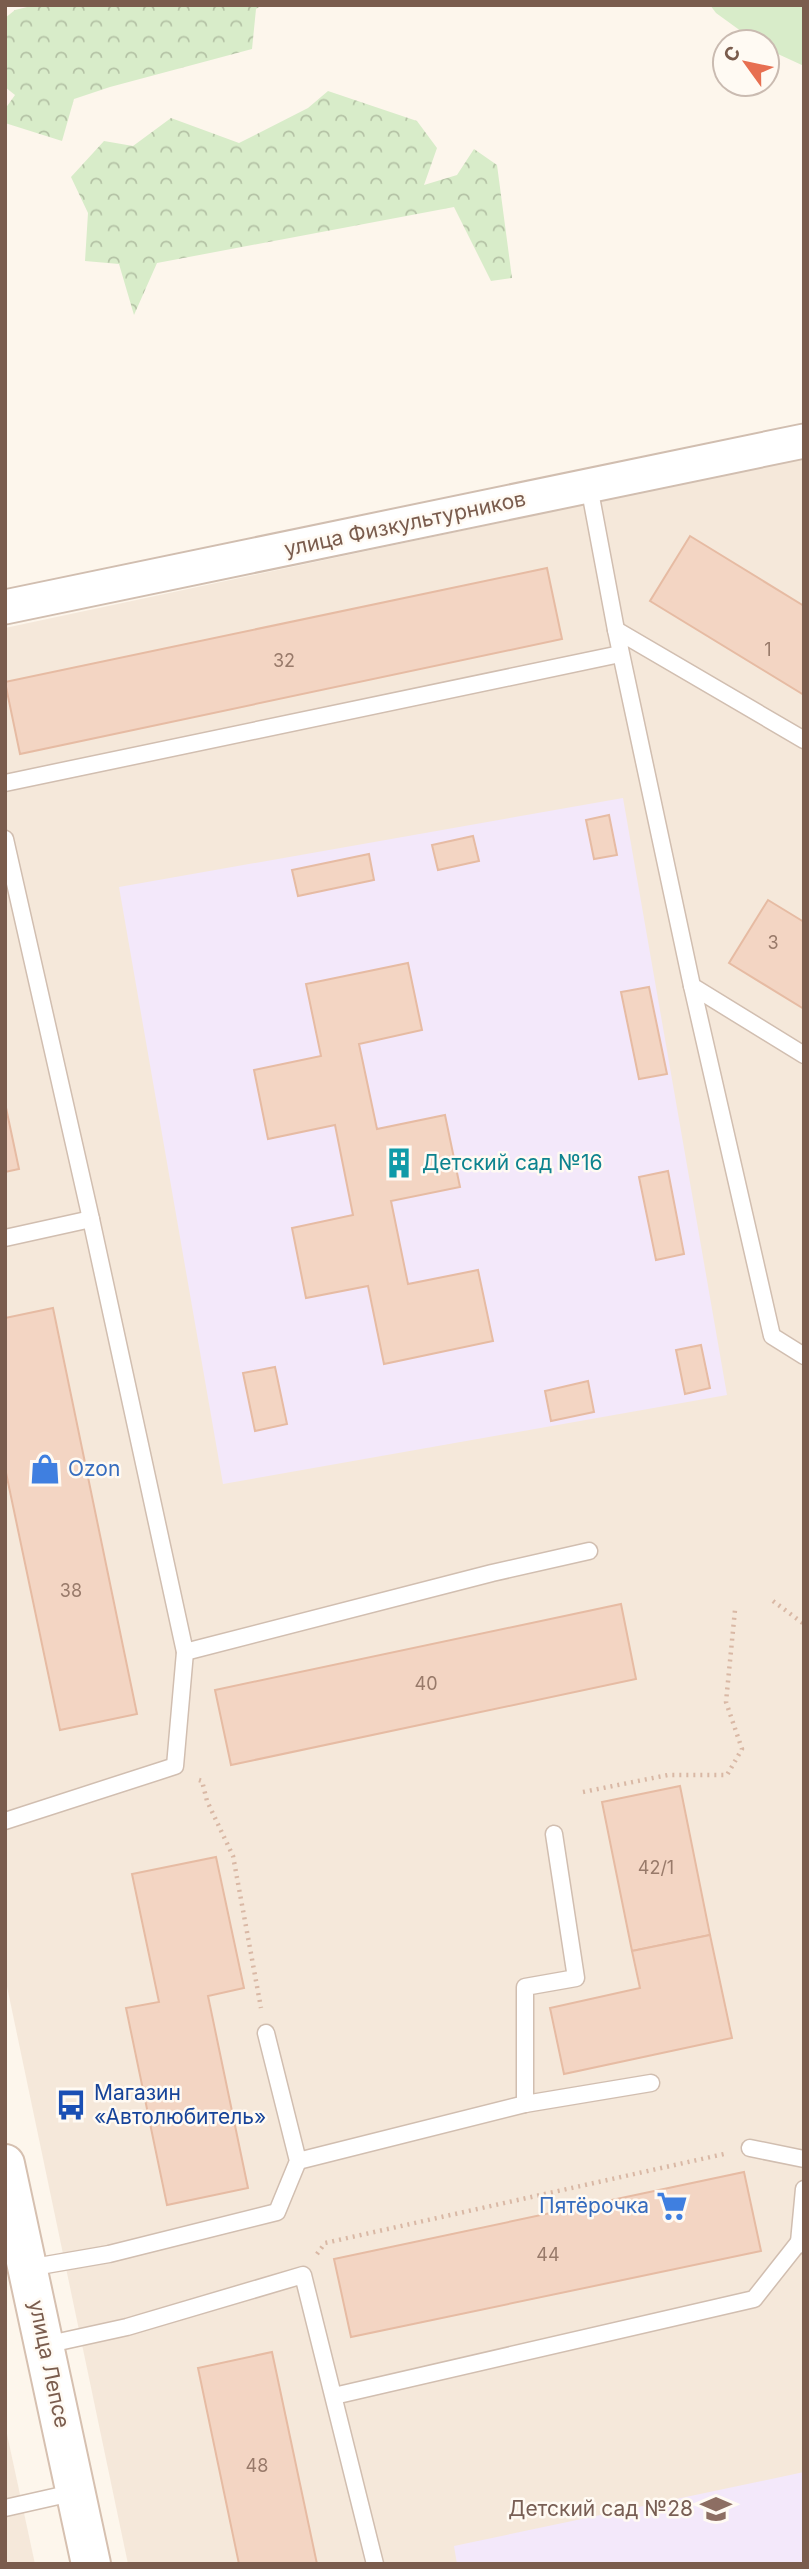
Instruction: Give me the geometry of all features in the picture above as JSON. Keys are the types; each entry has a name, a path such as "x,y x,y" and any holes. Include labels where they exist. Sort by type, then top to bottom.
{"main road":[{"name":"улица Лепсе","path":"7,2180 29,2268 91,2564"}],"street":[{"name":"улица Физкультурников","path":"5,607 804,441"}],"lane":[{"path":"589,486 620,654 772,1336 804,1356"},
{"path":"616,630 804,740"},
{"path":"5,783 620,654"},
{"path":"5,839 185,1652 175,1766 5,1821"},
{"path":"692,986 804,1055"},
{"path":"5,1238 91,1219"},
{"path":"185,1652 492,1573 589,1551"},
{"path":"525,2104 525,1987 576,1978 554,1834"},
{"path":"29,2268 108,2254 277,2211 298,2161 266,2033"},
{"path":"298,2161 525,2104 651,2083"},
{"path":"750,2148 804,2159"},
{"path":"334,2396 754,2300 801,2243 804,2189"},
{"path":"45,2345 127,2326 303,2275 375,2564"},
{"path":"5,2508 76,2492"}],"path":[{"path":"773,1601 804,1624"},
{"path":"583,1792 668,1775 727,1775 742,1749 726,1702 735,1610"},
{"path":"202,1781 206,1801 233,1856 266,2033"},
{"path":"303,2275 325,2243 750,2148"}],"shaded area":[{"path":"804,458 804,2564 128,2564 5,1977 5,628"},
{"path":"623,798 727,1395 223,1484 119,887"},
{"path":"5,2425 35,2564 5,2564"},
{"name":"Детский сад №28","path":"804,2472 804,2564 457,2564 454,2546"}],"green space":[{"path":"35,5 262,5 256,9 252,49 74,99 62,141 5,123 5,109 15,95 5,87 5,18 15,10"},
{"path":"710,5 804,5 804,66 781,55 781,28 737,28 716,13"},
{"path":"328,91 417,121 437,148 424,185 457,175 474,149 497,165 512,278 491,281 454,207 157,263 134,315 119,264 85,261 88,213 71,177 104,141 133,146 171,118 239,143 308,108"}],"building":[{"path":"690,536 804,606 804,695 650,601"},
{"path":"547,568 562,639 20,754 5,682"},
{"path":"609,815 617,855 594,859 586,820"},
{"path":"473,836 479,861 438,870 432,845"},
{"path":"369,854 374,880 298,896 292,870"},
{"path":"768,900 804,922 804,1009 729,963"},
{"name":"Детский сад №16","path":"408,963 422,1030 359,1044 377,1129 445,1115 460,1187 391,1201 408,1284 478,1270 493,1341 384,1364 368,1286 306,1298 292,1228 353,1215 335,1125 268,1139 254,1070 321,1056 306,984"},
{"path":"649,987 667,1074 639,1079 621,992"},
{"path":"5,1103 19,1169 5,1172"},
{"path":"668,1171 684,1254 656,1260 639,1177"},
{"path":"53,1308 137,1714 60,1730 5,1468 5,1318"},
{"path":"701,1345 710,1388 685,1394 676,1350"},
{"path":"275,1367 287,1424 255,1431 243,1373"},
{"path":"588,1381 594,1412 551,1421 545,1391"},
{"path":"621,1604 636,1679 231,1765 215,1690"},
{"path":"680,1786 710,1935 632,1951 602,1802"},
{"path":"216,1857 244,1988 208,1996 248,2188 167,2205 126,2008 159,2002 132,1874"},
{"path":"710,1935 732,2038 564,2074 550,2008 640,1988 632,1951"},
{"path":"744,2172 761,2251 351,2337 334,2259"},
{"path":"272,2352 317,2564 239,2564 198,2368"}],"place":[{"name":"Детский сад №16","path":"399,1163"},
{"name":"Ozon","path":"45,1469"},
{"name":"Магазин «Автолюбитель»","path":"71,2105"},
{"name":"Пятёрочка","path":"672,2206"},
{"name":"Детский сад №28","path":"716,2509"}]}
